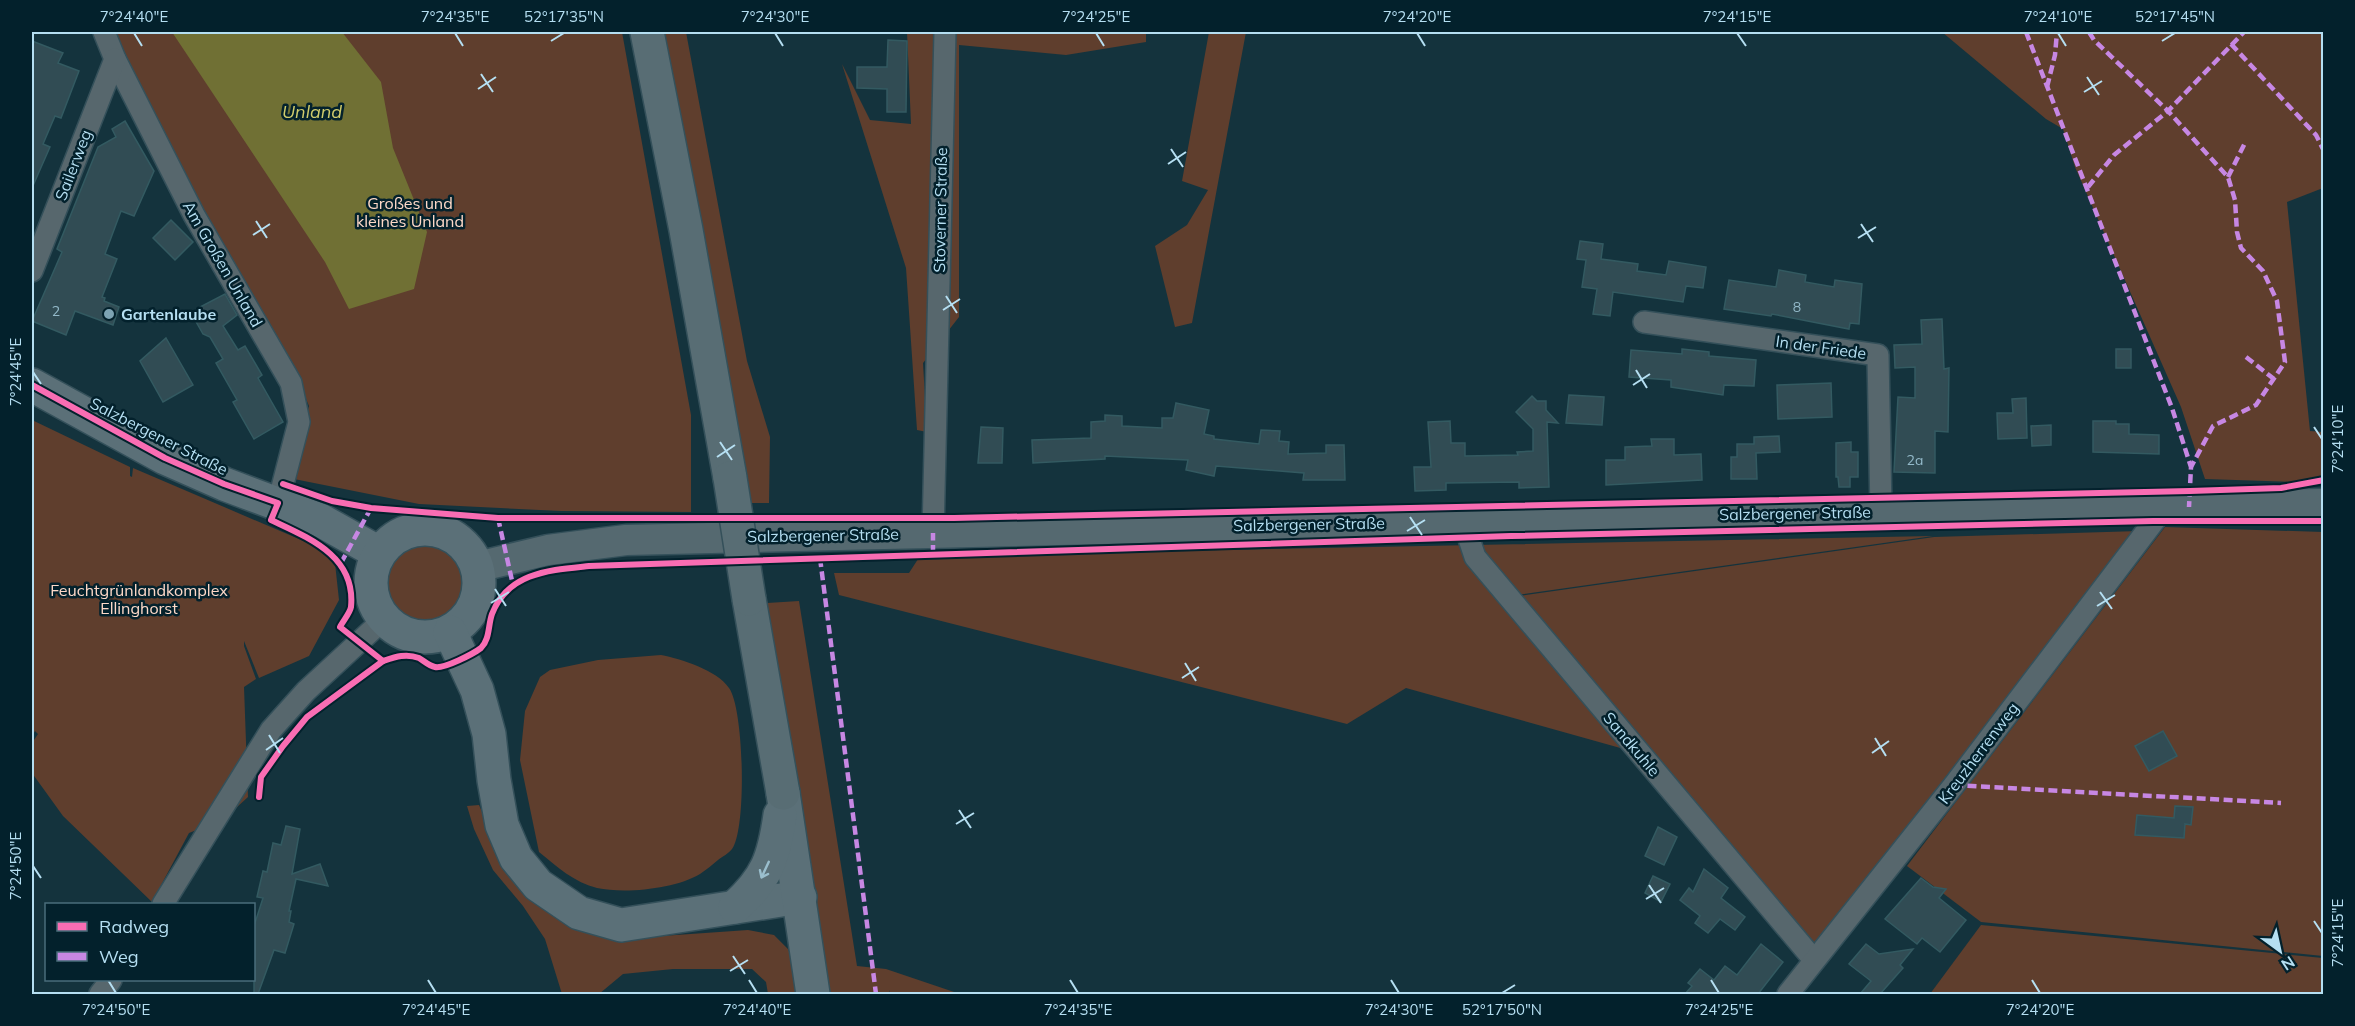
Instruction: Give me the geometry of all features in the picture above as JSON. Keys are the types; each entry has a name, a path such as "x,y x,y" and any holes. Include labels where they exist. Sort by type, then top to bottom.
{"highway":[{"path":"647,32 683,219 783,793"}],"main road":[{"name":"Salzbergener Straße","path":"32,385 165,458 224,484 320,520 379,553"},
{"name":"Salzbergener Straße","path":"477,567 548,550 626,540 1881,511 2324,504"},
{"path":"433,529 452,536 468,549 477,567 480,582 475,604 462,623 450,632 436,637 422,638 401,632 384,619 376,608 371,594 370,580 379,553 393,538 412,530 433,529"},
{"path":"450,632 465,659 477,690 489,734 502,825 516,858 538,885 579,913 621,925 800,897"},
{"path":"735,907 754,889 764,875 777,836 783,793"},
{"path":"783,793 813,994"}],"street":[{"path":"86,32 109,45"},
{"name":"Stoverner Straße","path":"933,533 945,32"},
{"name":"Sailerweg","path":"32,271 36,248 109,45"},
{"name":"Am Großen Unland","path":"109,45 194,215 291,383 299,422 278,503"},
{"name":"In der Friede","path":"1644,322 1878,355 1881,511"},
{"name":"Kreuzherrenweg","path":"1788,994 1961,776 2164,508"},
{"name":"Sandkuhle","path":"1463,521 1475,557 1814,960"},
{"path":"165,903 271,730 306,691 384,619"},
{"path":"100,994 110,981"}],"green space":[{"name":"Großes und kleines Unland","path":"116,32 622,32 691,415 691,512 561,511 419,504 294,479 293,470 309,406 291,363 155,125 132,76"},
{"path":"656,32 686,32 747,361 770,437 769,503 747,503"},
{"path":"907,32 1146,32 1146,42 1066,55 959,45 959,317 923,363 927,432 917,430 906,268 842,64 870,120 911,124"},
{"path":"1209,32 1246,32 1192,323 1175,327 1155,246 1187,225 1208,190 1182,181"},
{"path":"1942,32 2323,32 2323,188 2287,202 2310,431 2323,432 2323,483 2205,479 2181,407 2075,167 2063,129 2046,119"},
{"name":"Feuchtgrünlandkomplex Ellinghorst","path":"32,420 130,467 132,477 133,468 334,554 339,600 309,656 259,678 244,641 256,679 244,687 248,797 224,819 189,833 152,902 63,816 32,773 32,743 38,734 35,731 32,736"},
{"path":"2165,527 2323,532 2323,956 1981,922 1907,866"},
{"path":"2139,531 1817,948 1519,596 1934,537"},
{"path":"1933,536 1503,597 1631,751 1406,688 1347,724 839,595 834,573 909,573 920,556"},
{"path":"424,540 448,547 460,559 467,583 460,607 448,619 424,626 400,619 388,607 381,583 388,559 400,547"},
{"path":"799,601 857,966 886,969 960,994 890,994 889,990 889,994 829,994 767,603"},
{"path":"661,655 688,662 707,671 729,688 738,719 742,768 742,795 737,837 729,852 690,879 650,889 608,890 589,886 573,878 539,852 520,760 525,711 540,677 550,670 598,660"},
{"path":"479,805 504,863 633,938 748,930 774,935 788,949 798,972 802,994 768,994 766,982 752,969 673,969 623,974 599,994 562,994 545,939 523,906 493,870 474,829 467,806"},
{"path":"1981,925 2323,958 2323,994 1930,994"}],"water":[{"name":"Unland","path":"172,32 342,32 381,82 393,148 427,232 414,289 349,309 325,262"}],"building":[{"path":"888,40 907,41 906,112 887,112 887,89 857,88 857,67 887,67"},
{"path":"32,41 63,53 58,63 79,71 61,118 55,116 43,144 50,147 32,188"},
{"path":"125,121 154,171 134,216 121,211 105,254 117,259 102,297 105,298 104,301 119,307 113,325 75,311 66,335 32,321 62,252 57,249 98,147 116,137 112,129"},
{"path":"171,220 193,242 175,260 153,238"},
{"path":"1580,241 1603,244 1601,259 1638,264 1637,271 1666,275 1669,261 1706,267 1703,288 1686,286 1683,302 1613,292 1610,316 1593,314 1597,289 1582,287 1586,260 1577,259"},
{"path":"1779,270 1806,275 1805,282 1834,287 1835,280 1862,284 1859,324 1850,323 1849,329 1772,314 1771,316 1724,309 1729,280 1776,287"},
{"path":"225,294 237,315 223,326 238,350 245,346 262,375 258,378 283,422 254,439 233,402 237,400 216,363 223,359 210,337 203,334 195,320 200,307"},
{"path":"1942,319 1944,369 1949,368 1948,432 1935,431 1935,473 1894,472 1898,397 1915,398 1915,367 1895,368 1894,345 1922,344 1921,320"},
{"path":"166,338 193,385 163,402 140,361"},
{"path":"1682,349 1709,352 1709,356 1756,360 1754,386 1724,385 1723,395 1671,387 1671,380 1629,377 1631,350 1682,354"},
{"path":"2116,349 2131,349 2131,368 2116,368"},
{"path":"1831,383 1832,417 1778,419 1777,385"},
{"path":"1569,395 1604,397 1602,425 1566,423"},
{"path":"1532,396 1537,401 1546,401 1546,410 1558,423 1547,422 1549,487 1519,488 1519,482 1446,483 1446,490 1415,491 1414,467 1431,467 1428,422 1450,421 1451,443 1465,443 1465,456 1518,455 1517,452 1533,451 1533,429 1516,412"},
{"path":"2026,398 2027,438 1998,439 1997,413 2013,413 2012,399"},
{"path":"1176,403 1209,410 1204,434 1214,436 1214,439 1259,444 1261,430 1280,431 1279,441 1289,442 1288,454 1326,453 1326,445 1344,445 1345,480 1303,480 1304,473 1216,466 1214,476 1186,470 1188,460 1105,456 1105,459 1033,463 1032,440 1091,438 1091,422 1105,421 1105,415 1122,416 1122,426 1162,428 1162,418 1173,418"},
{"path":"2093,421 2116,421 2116,424 2129,424 2129,434 2159,435 2159,454 2093,452"},
{"path":"2051,425 2051,445 2032,446 2031,426"},
{"path":"981,427 1003,428 1002,463 978,463"},
{"path":"1779,436 1780,452 1756,453 1757,479 1731,479 1731,457 1737,457 1737,444 1754,444 1754,437"},
{"path":"1651,439 1674,439 1674,455 1701,454 1702,480 1606,485 1606,460 1625,460 1625,447 1652,446"},
{"path":"1851,442 1851,452 1858,452 1858,477 1850,477 1850,487 1839,487 1838,477 1836,477 1836,443"},
{"path":"2163,731 2177,756 2149,771 2135,746"},
{"path":"2175,806 2193,807 2191,825 2185,824 2184,838 2135,835 2137,815 2174,818"},
{"path":"286,826 300,829 292,874 320,864 328,886 296,879 289,911 291,911 289,922 294,924 285,953 274,950 258,994 254,994 255,923 263,898 257,897 263,871 267,872 273,843 281,845"},
{"path":"1658,827 1677,837 1664,865 1645,856"},
{"path":"1704,869 1728,888 1721,898 1745,917 1735,930 1720,919 1708,933 1695,923 1700,916 1680,900 1689,888 1693,892"},
{"path":"1653,876 1670,884 1661,902 1645,893"},
{"path":"1921,878 1933,887 1946,889 1939,898 1966,920 1940,952 1922,938 1917,944 1885,919"},
{"path":"1761,944 1783,962 1758,994 1685,994 1692,986 1688,983 1700,969 1714,980 1725,966 1737,975"},
{"path":"1866,944 1879,954 1913,949 1900,965 1903,968 1880,994 1860,994 1871,981 1849,964"}],"marked path":[{"path":"2026,32 2172,408 2191,467 2189,507"},
{"path":"2047,87 2055,55 2057,32"},
{"path":"2089,32 2094,40 2168,111 2228,177 2235,200 2237,232 2241,248 2263,271 2277,301 2285,362 2256,405 2213,426 2191,467"},
{"path":"2088,187 2114,155 2168,111 2244,32"},
{"path":"2231,44 2316,135 2324,151"},
{"path":"2228,177 2246,141"},
{"path":"2246,357 2274,379"},
{"path":"341,563 371,508"},
{"path":"498,518 513,585"},
{"path":"933,533 933,554"},
{"path":"820,558 876,994"},
{"path":"1954,785 2281,803"}],"cycle path":[{"path":"32,385 165,458 224,484 278,503 271,520 327,551 346,574 351,589 351,607 340,627 383,661 410,656 435,667 451,663 481,648 486,640 492,614 499,600 520,581 546,572 589,566 1511,536 2153,521 2324,521"},
{"path":"283,484 332,501 371,508 498,518 954,518 2190,491 2281,488 2324,480"},
{"path":"259,797 261,777 307,717 383,661"}],"place":[{"name":"Gartenlaube","path":"109,314"}]}
